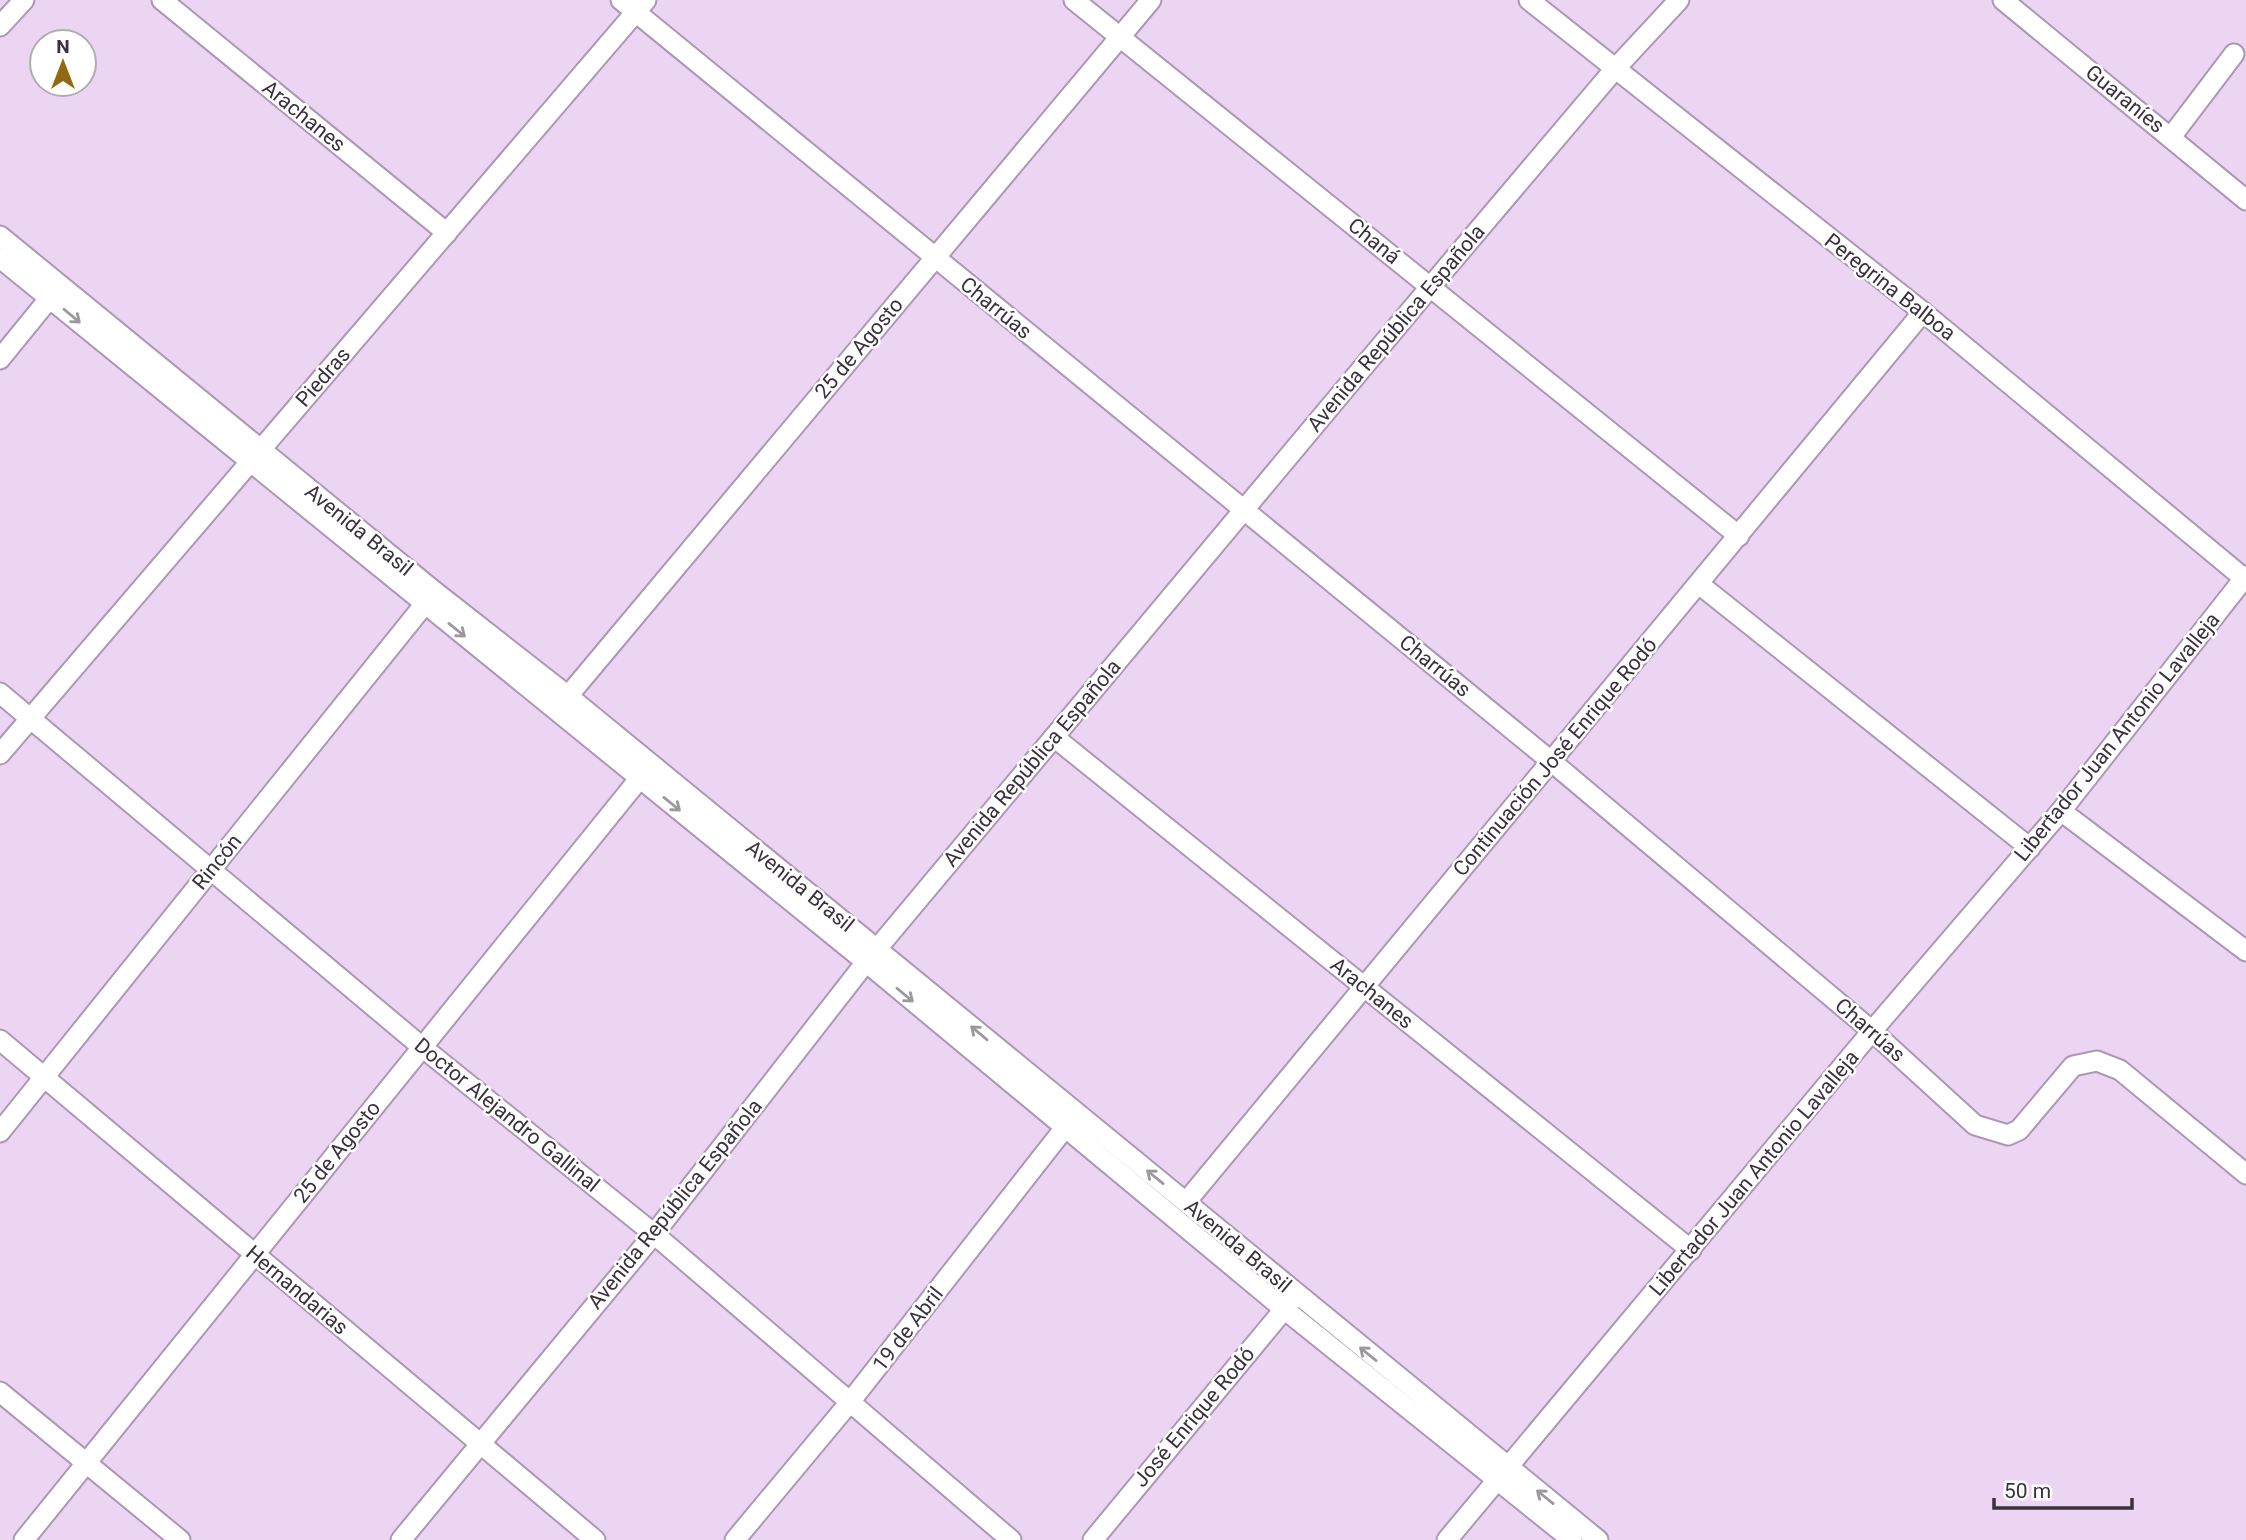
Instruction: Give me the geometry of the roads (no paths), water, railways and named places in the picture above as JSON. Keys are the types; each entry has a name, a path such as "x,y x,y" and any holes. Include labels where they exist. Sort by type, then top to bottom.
{"street":[{"path":"0,26 24,0"},
{"name":"Arachanes","path":"162,0 447,233"},
{"name":"Chaná","path":"1074,0 1739,536"},
{"name":"25 de Agosto","path":"568,696 1151,0"},
{"name":"Peregrina Balboa","path":"1529,0 1614,70 1923,312 2245,578"},
{"name":"Avenida República Española","path":"401,1540 654,1234 872,956 1431,286 1614,70 1679,0"},
{"name":"Guaraníes","path":"2003,0 2246,200"},
{"name":"Piedras","path":"0,754 447,233 634,4"},
{"name":"Charrúas","path":"634,4 934,258 1552,762 1872,1031 1975,1125 2008,1135 2019,1130 2073,1066 2097,1061 2120,1070 2246,1174"},
{"path":"2171,137 2234,54"},
{"name":"Avenida Brasil","path":"0,236 55,292 872,956 1290,1302 1503,1474 1598,1540"},
{"name":"Avenida Brasil","path":"0,258 55,292"},
{"path":"0,359 55,292"},
{"name":"Continuación José Enrique Rodó","path":"1186,1202 1923,312"},
{"name":"Libertador Juan Antonio Lavalleja","path":"1447,1540 1872,1031 2062,811 2245,578"},
{"path":"1699,584 2030,848"},
{"name":"Avenida Brasil","path":"430,598 568,696 645,772"},
{"name":"Rincón","path":"0,1132 430,598"},
{"name":"Doctor Alejandro Gallinal","path":"0,693 422,1047 654,1234 1011,1540"},
{"name":"Arachanes","path":"1054,737 1690,1250"},
{"name":"25 de Agosto","path":"24,1540 645,772"},
{"path":"2062,811 2246,951"},
{"name":"Hernandarias","path":"0,1040 595,1540"},
{"name":"Avenida Brasil","path":"1070,1121 1186,1202 1290,1302"},
{"name":"19 de Abril","path":"734,1540 850,1402 1070,1121"},
{"name":"José Enrique Rodó","path":"1093,1540 1290,1302"},
{"path":"0,1392 180,1540"},
{"name":"Avenida Brasil","path":"1503,1474 1572,1540"}]}
